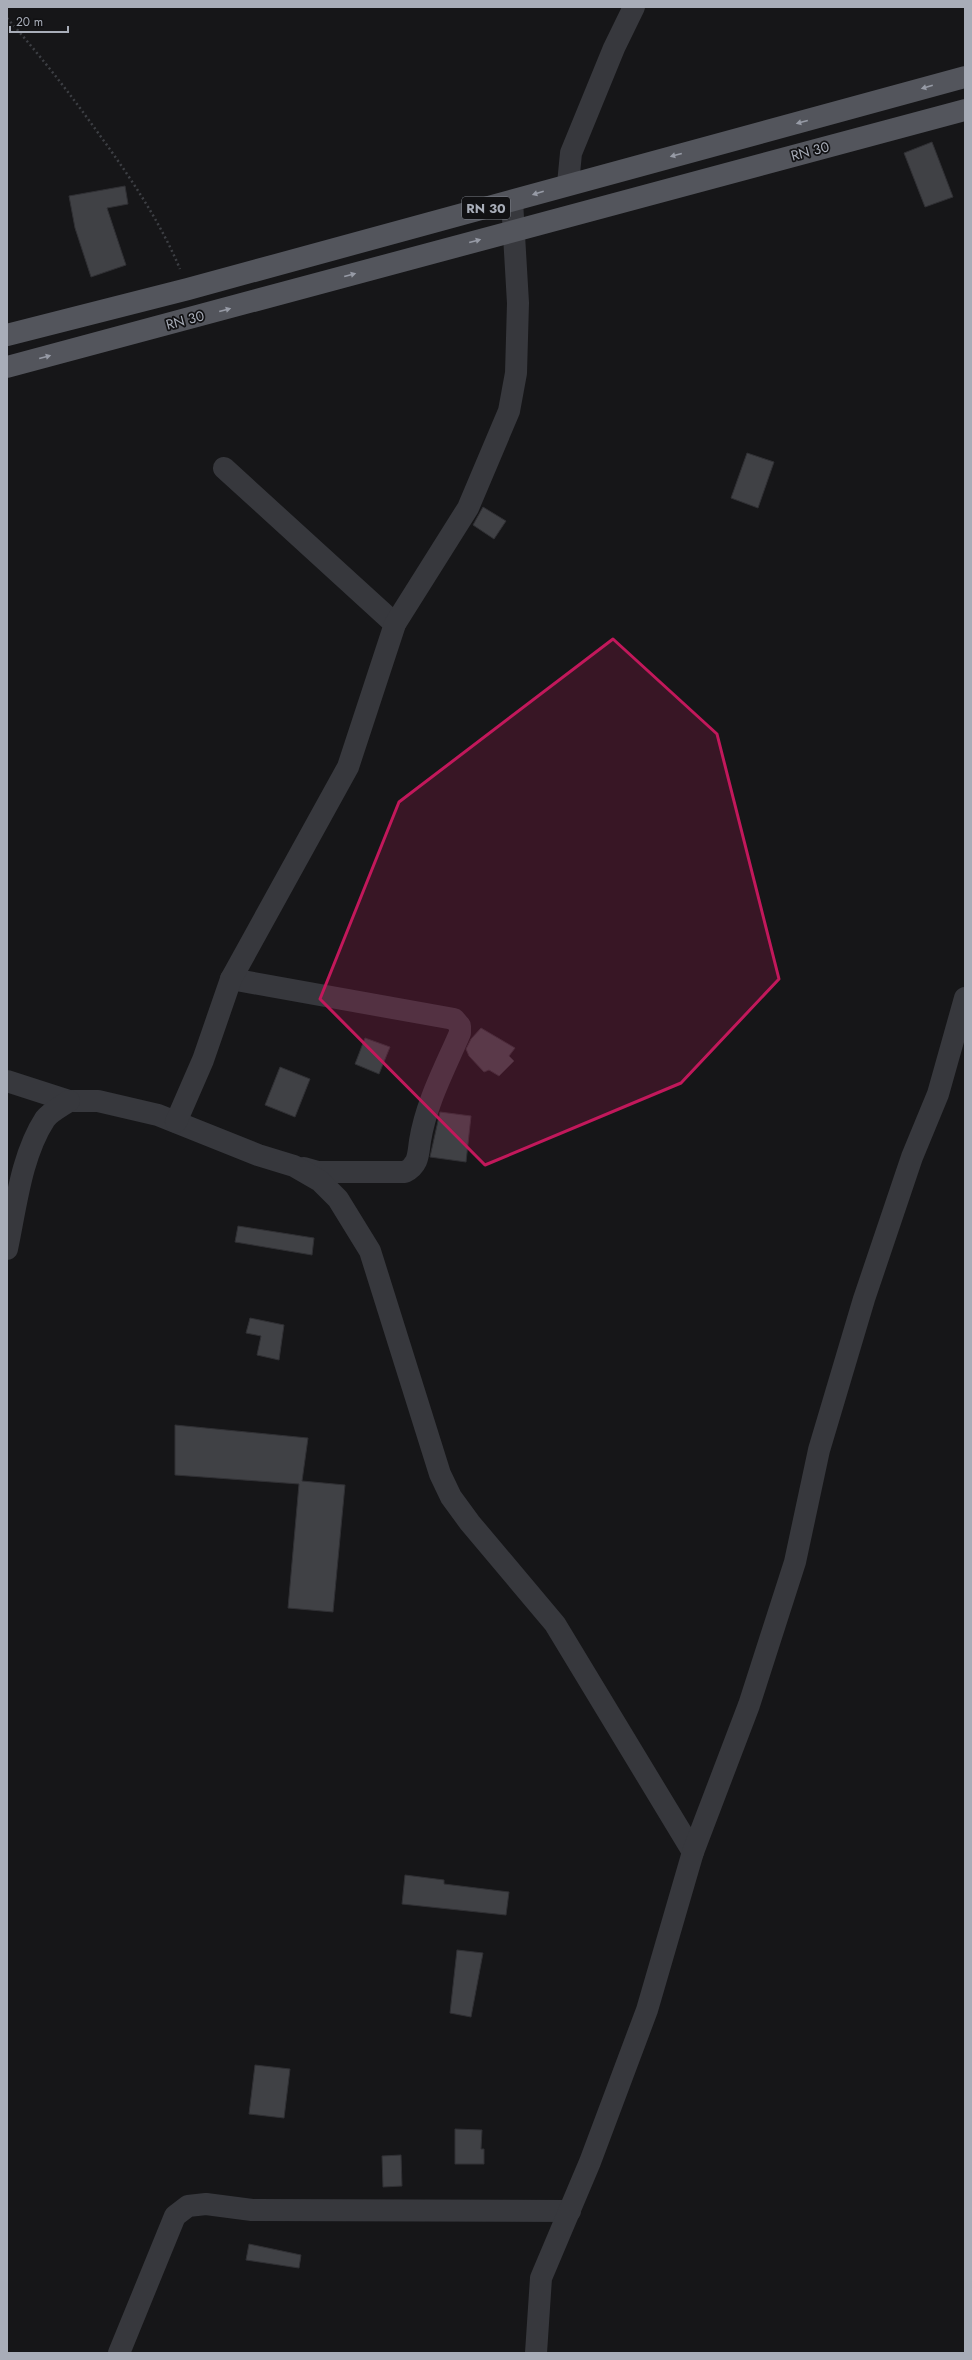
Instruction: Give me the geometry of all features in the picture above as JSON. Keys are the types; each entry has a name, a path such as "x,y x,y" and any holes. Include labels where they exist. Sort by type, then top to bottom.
{"main road":[{"name":"RN 30","path":"7,335 512,201 568,184 965,77"},
{"name":"RN 30","path":"7,367 965,110"}],"street":[{"path":"568,184 571,153 614,48 634,7"},
{"path":"176,1122 203,1060 232,979 348,767 395,624 468,508 509,411 516,373 518,303 512,201"},
{"path":"224,468 395,624"},
{"path":"7,1081 69,1101 98,1101 158,1115 258,1155 318,1172 405,1172 412,1168 416,1163 422,1131 433,1096 460,1033 460,1026 454,1019 232,979"},
{"path":"536,2353 541,2278 590,2162 647,2010 693,1852 749,1705 795,1562 819,1450 862,1307 912,1157 938,1094 965,998"},
{"path":"7,1248 27,1160 34,1140 46,1118 69,1101"},
{"path":"294,1166 320,1181 338,1199 370,1250 440,1474 451,1497 470,1523 555,1624 693,1852"},
{"path":"119,2353 175,2216 188,2206 206,2204 252,2210 570,2210"}],"path":[{"path":"7,18 65,88 152,211 170,244 188,288"}],"highlighted area":[{"path":"613,639 717,734 779,979 681,1083 485,1165 320,999 399,802"}],"building":[{"path":"932,142 953,197 925,207 904,153"},
{"path":"125,186 128,204 107,208 126,265 91,277 75,228 69,196"},
{"path":"747,453 774,462 758,508 731,498"},
{"path":"483,507 506,521 494,539 473,525"},
{"path":"481,1028 515,1048 509,1056 514,1061 499,1076 489,1070 484,1072 469,1056 466,1049 471,1039"},
{"path":"365,1038 390,1047 379,1074 355,1064"},
{"path":"280,1067 310,1079 295,1117 265,1105"},
{"path":"440,1112 471,1116 466,1162 430,1157"},
{"path":"238,1226 314,1238 312,1255 235,1242"},
{"path":"250,1318 284,1325 279,1360 257,1355 261,1336 246,1333"},
{"path":"175,1425 308,1438 302,1481 345,1485 333,1612 288,1608 299,1484 175,1475"},
{"path":"405,1875 444,1880 444,1884 509,1892 506,1915 402,1904"},
{"path":"457,1950 483,1953 471,2017 450,2013"},
{"path":"255,2065 290,2069 284,2118 249,2114"},
{"path":"455,2129 482,2130 481,2149 484,2149 484,2164 455,2164"},
{"path":"401,2155 402,2186 383,2187 382,2156"},
{"path":"249,2244 301,2255 299,2268 246,2260"}]}
